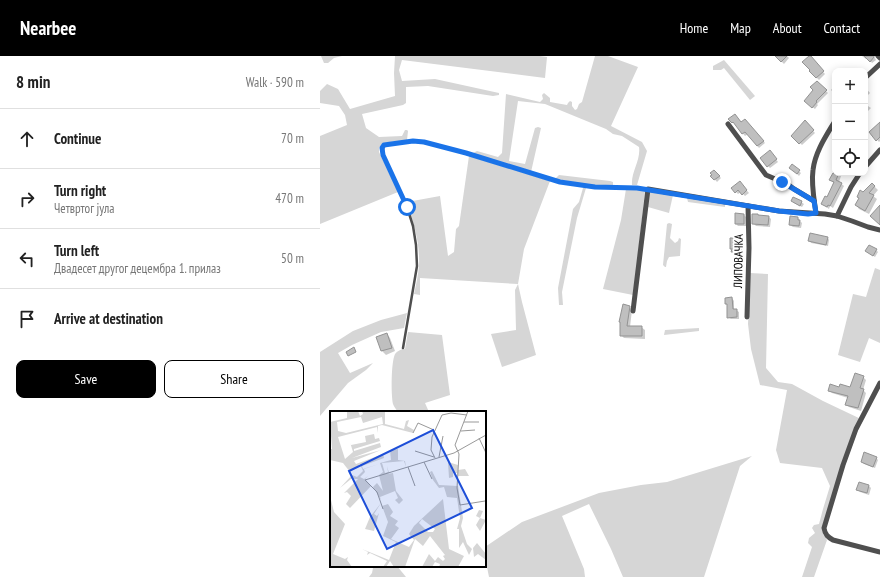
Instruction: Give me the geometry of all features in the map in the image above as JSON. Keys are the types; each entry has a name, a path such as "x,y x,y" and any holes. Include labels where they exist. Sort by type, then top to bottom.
{"street":[{"path":"868,75 880,64"},
{"path":"728,124 766,175 786,183 814,201"},
{"path":"816,213 812,177 813,168 821,146 832,126"},
{"path":"868,164 880,150"},
{"path":"837,216 858,176"},
{"path":"633,311 648,189 779,211 837,216 880,230"},
{"name":"ЛИПОВАЧКА","path":"747,317 749,248 748,206"},
{"path":"880,383 856,429 843,465 824,528 825,533 833,540 880,552"}],"lane":[{"path":"403,348 417,266 416,245 413,226 407,207 383,155 382,148 384,145 413,141 424,142 466,153 560,182 590,187 648,189"}],"shaded area":[{"path":"321,56 342,56 334,58 328,63 324,63"},
{"path":"395,56 547,57 545,78 402,60 399,70 402,81 435,79 499,93 499,95 493,96 428,86 406,87 406,103 403,105 362,114 366,128 379,137 402,136 405,130 408,131 407,140 383,143 379,148 379,152 398,192 320,224 320,136 347,125 345,115 339,106 320,103 320,91 327,84 338,89 350,109 395,96"},
{"path":"595,56 608,56 638,67 611,126 642,142 647,151 637,185 632,185 632,180 639,157 639,147 622,136 613,134 606,129 545,104 518,101 509,161 525,164 535,128 541,128 531,172 474,155 473,153 477,151 498,157 502,153 506,94 540,102 543,99 542,95 544,93 550,98 550,102 567,105 570,101 572,102 572,106 575,110 577,109 579,104 582,102"},
{"path":"724,60 755,96 750,100 724,68 721,70 713,70 713,66"},
{"path":"469,156 550,181 524,249 518,284 420,278 420,295 414,294 418,277 419,249 407,202 440,196 448,256 454,252 456,229 459,226"},
{"path":"559,175 610,181 613,182 613,186 598,186 555,179"},
{"path":"583,188 586,188 577,218 562,292 563,305 559,305 558,288 573,209 579,202"},
{"path":"626,189 638,189 645,191 633,295 603,289 621,220"},
{"path":"649,191 673,195 669,213 648,207"},
{"path":"687,198 725,203 725,207 688,202"},
{"path":"667,224 672,224 670,238 675,243 679,238 681,239 680,256 669,257 665,267 663,265"},
{"path":"875,268 880,270 880,343 869,338 860,362 838,355 853,294 866,297"},
{"path":"750,273 768,274 766,368 778,382 792,384 863,420 822,528 823,534 827,540 814,577 802,577 812,547 808,543 809,538 815,533 812,528 814,525 819,524 830,486 822,468 780,463 776,450 787,390 760,385 751,349 748,324"},
{"path":"518,284 536,355 502,367 491,334 516,330 515,290"},
{"path":"407,313 404,328 381,332 338,353 350,373 373,363 348,383 320,416 320,352 353,331 381,320"},
{"path":"699,328 699,331 664,335 665,330"},
{"path":"408,332 442,335 450,395 425,403 429,411 397,411 394,407 392,379 394,358 397,352 405,349"},
{"path":"752,456 740,466 704,577 623,577 589,504 562,516 584,569 585,577 489,577 486,562 486,546 522,522 599,493 667,482"},
{"path":"372,567 398,567 406,577 369,577 373,568"}],"building":[{"path":"775,56 787,56 781,62"},
{"path":"811,56 824,71 816,78 802,62"},
{"path":"864,56 874,56 874,57 870,62"},
{"path":"817,81 827,90 816,101 817,102 812,108 804,101 813,90 810,87"},
{"path":"735,114 741,122 745,119 764,141 757,146 745,132 742,134 733,122 732,123 728,119"},
{"path":"805,120 814,130 799,144 791,136"},
{"path":"880,122 880,137 876,141 869,132"},
{"path":"770,150 777,159 767,167 760,158"},
{"path":"792,164 800,170 797,174 789,168"},
{"path":"714,170 720,176 714,180 710,176 712,175 710,173"},
{"path":"832,175 832,176 838,176 836,180 842,183 830,206 828,205 827,207 821,204 825,196 827,197 834,182 829,180"},
{"path":"740,181 747,190 742,195 738,190 735,193 731,188"},
{"path":"872,183 875,186 869,193 874,195 865,211 855,205 859,198 857,197 860,190 863,192"},
{"path":"793,197 802,201 800,206 791,201"},
{"path":"880,205 880,225 870,216"},
{"path":"735,213 744,214 744,224 735,224"},
{"path":"752,214 769,216 768,225 752,224"},
{"path":"790,216 798,217 798,220 800,220 799,226 789,225"},
{"path":"810,233 828,237 826,245 808,241"},
{"path":"730,238 740,238 740,252 731,252 732,249 730,249"},
{"path":"869,245 877,249 873,256 865,251"},
{"path":"732,297 733,309 737,309 737,317 727,318 727,304 725,304 725,298"},
{"path":"623,304 630,306 627,326 642,326 642,336 620,336 619,322"},
{"path":"387,333 392,348 381,351 376,337"},
{"path":"354,347 356,352 348,356 346,352"},
{"path":"855,373 864,376 860,388 864,389 858,408 845,405 848,396 828,391 830,384 839,387 840,384 850,387"},
{"path":"864,452 877,457 873,467 861,462"},
{"path":"859,482 869,485 867,493 856,490"}],"route":[{"path":"407,207 387,166 382,151 384,145 413,141 424,142 574,185 637,188 779,211 808,214 816,213 814,201 782,182"}]}
